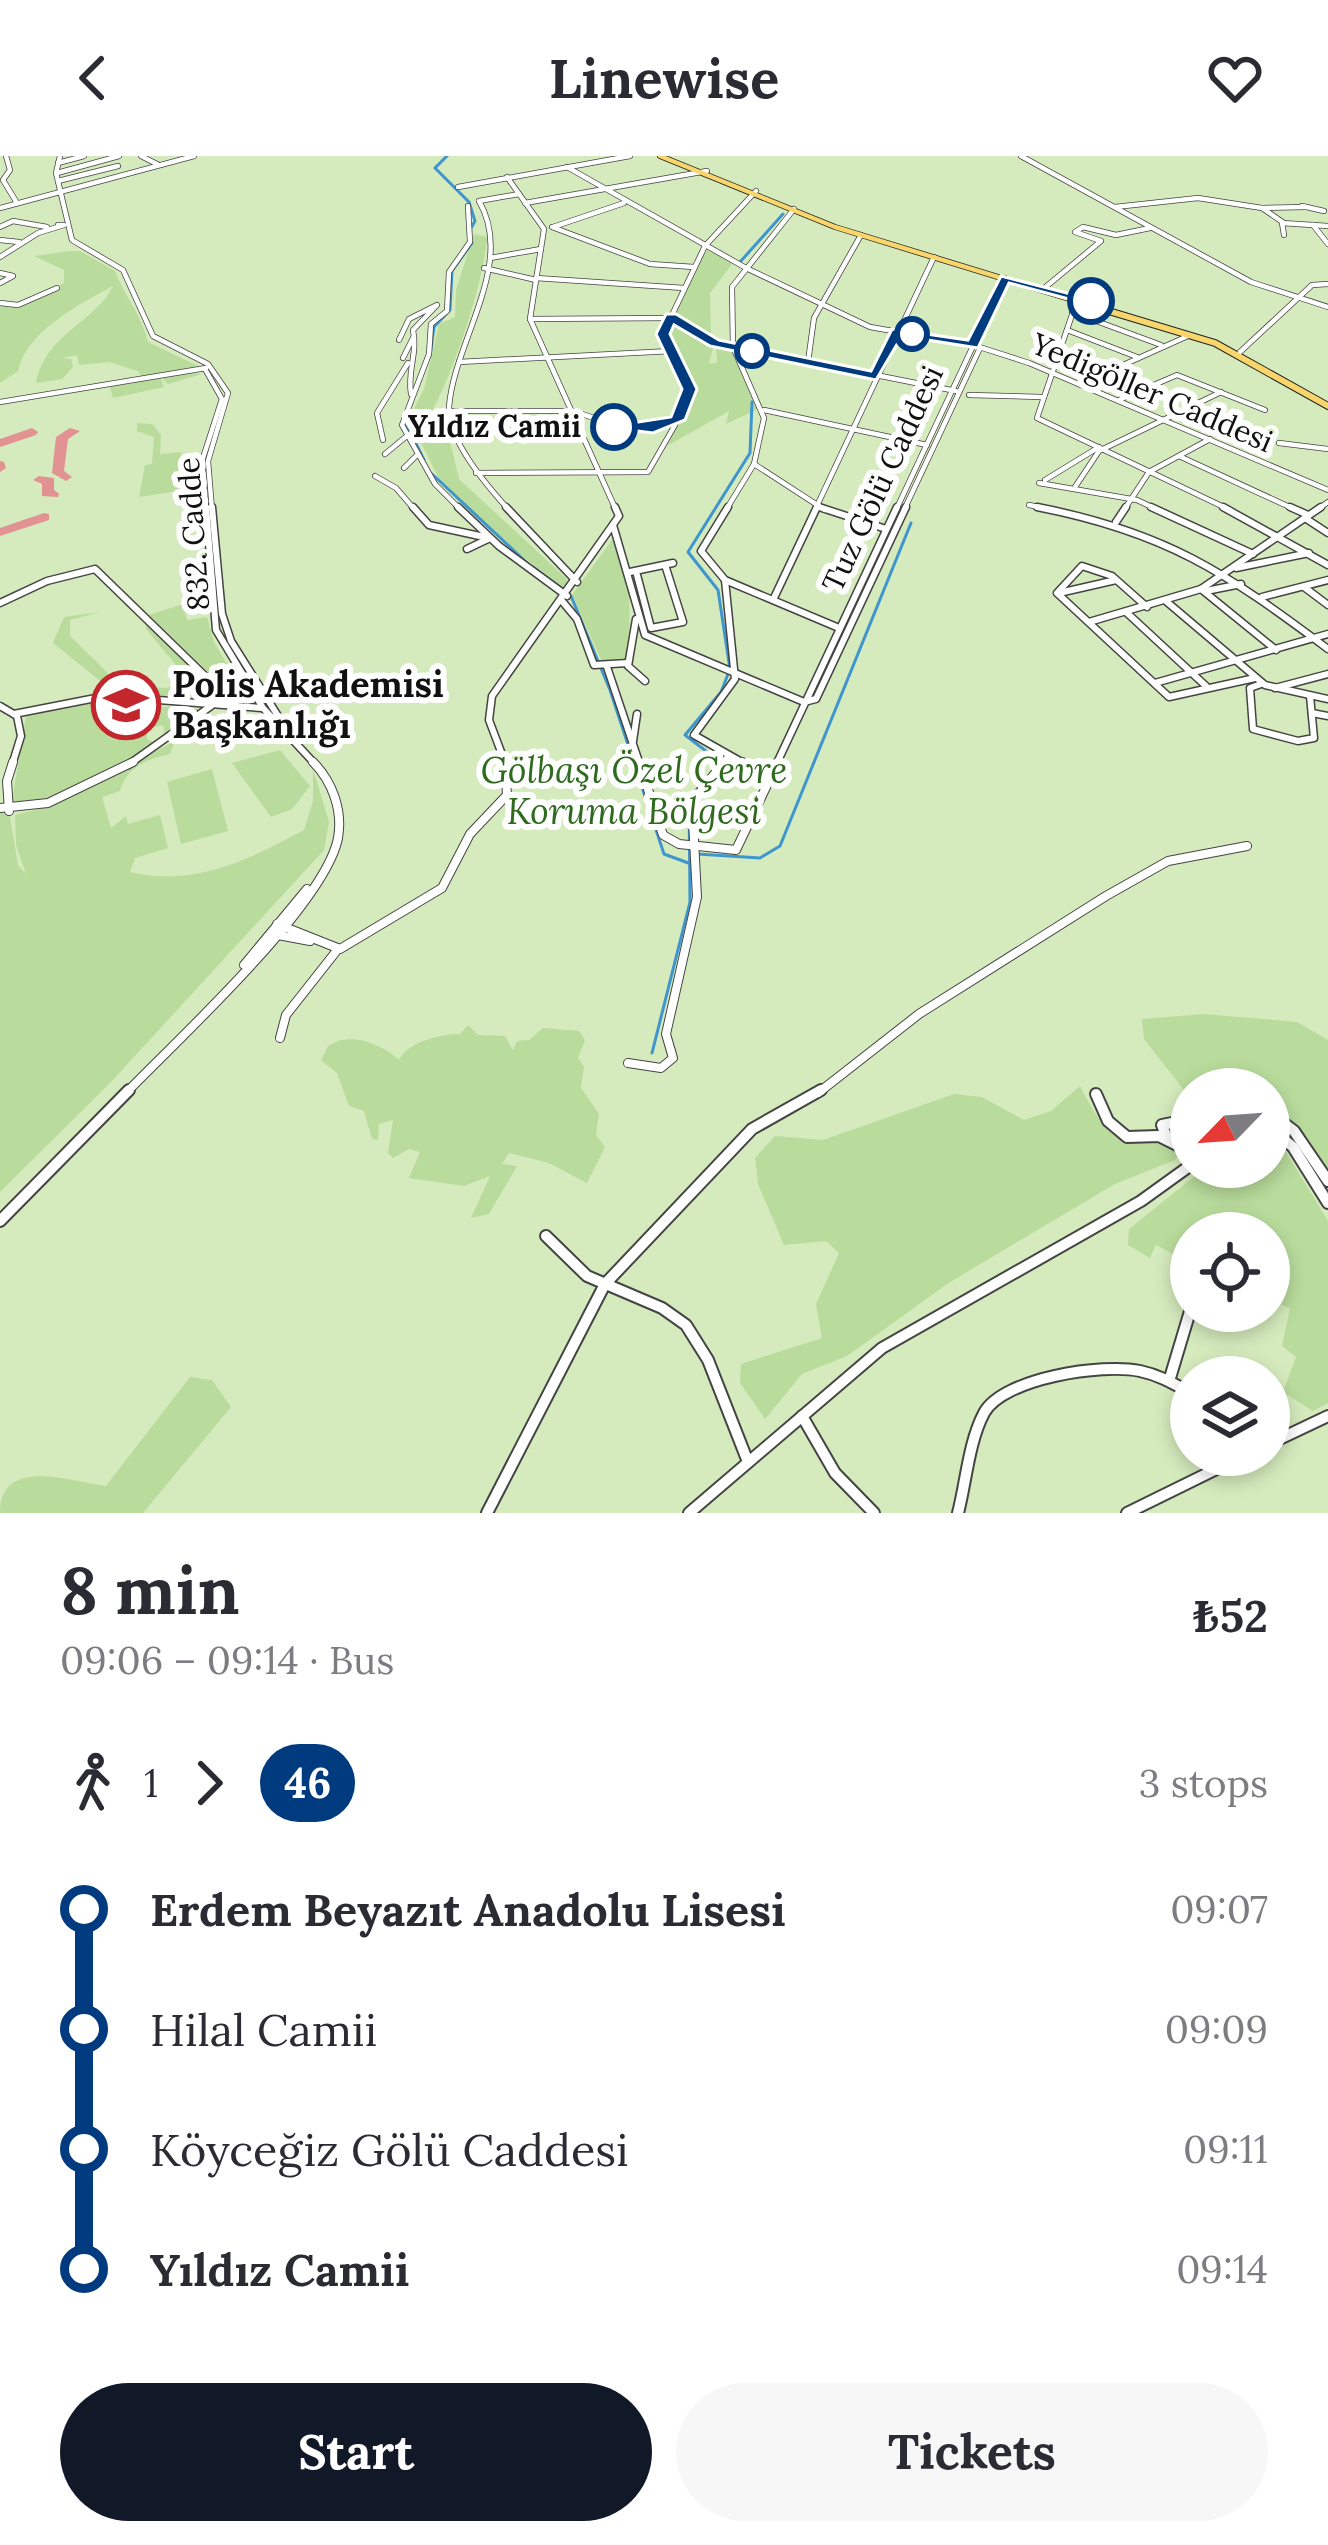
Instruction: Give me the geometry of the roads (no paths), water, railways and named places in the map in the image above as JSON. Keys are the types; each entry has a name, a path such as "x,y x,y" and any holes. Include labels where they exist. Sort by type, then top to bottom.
{"main road":[{"path":"664,156 861,235 1225,345"},
{"path":"795,208 1004,279 1225,345 1328,403"}],"street":[{"path":"6,156 10,170 3,180 17,203"},
{"path":"60,156 56,173 68,237"},
{"path":"57,163 84,156"},
{"path":"56,173 119,156"},
{"path":"140,156 158,165"},
{"path":"2,209 194,156"},
{"path":"458,187 631,156"},
{"path":"1022,156 1251,282 1328,307"},
{"path":"110,157 127,174"},
{"path":"58,182 118,166"},
{"name":"Yedigöller Caddesi","path":"567,167 746,268 870,326 976,346 1052,371 1328,490"},
{"path":"525,202 705,172"},
{"path":"280,1038 286,1015 338,949 442,888 470,833 507,795 510,774 489,720 492,695 507,668 577,582 619,516 530,319 544,230 507,177"},
{"path":"575,424 584,420 647,428 677,421 689,389 663,334 705,246 755,191"},
{"path":"0,193 10,193"},
{"path":"2,209 62,193"},
{"path":"474,203 519,194"},
{"path":"1115,207 1198,198 1262,208 1306,207"},
{"path":"544,230 625,202"},
{"path":"474,203 491,223 490,258 448,411 475,473 577,582"},
{"path":"474,203 469,245 449,270 447,311 431,325 428,358 401,419 425,473 490,538 564,598 575,614 633,743 663,835 692,849"},
{"path":"1292,203 1326,213"},
{"path":"1316,205 1326,213"},
{"path":"795,208 732,286 733,347 764,410 754,464 700,551 724,580 839,628"},
{"path":"1262,208 1284,224 1328,226"},
{"path":"2,209 14,221"},
{"path":"0,226 14,221 49,227"},
{"path":"60,224 76,245 125,272 129,290 149,311 153,336 204,362 214,377"},
{"path":"0,257 60,224"},
{"path":"0,239 22,242 60,224"},
{"path":"1284,224 1284,235"},
{"path":"1312,225 1327,247"},
{"path":"552,227 648,264 694,267"},
{"path":"1042,290 1101,241 1075,232 1083,227 1116,235 1153,229"},
{"path":"808,362 813,318 861,235"},
{"path":"1318,244 1327,247"},
{"path":"490,258 541,249"},
{"path":"773,599 934,257"},
{"path":"484,268 536,279 684,288"},
{"path":"1237,352 1326,272"},
{"path":"0,273 13,276 0,283"},
{"name":"Tuz Gölü Caddesi","path":"692,849 736,850 839,628 960,392 1004,279"},
{"path":"1312,285 1328,284"},
{"path":"0,303 18,305 57,288"},
{"path":"404,358 417,322 435,311 438,293 447,292"},
{"path":"1077,299 1041,397 1036,415 1041,422 1282,534 1328,566"},
{"path":"399,340 404,325 422,308 435,304"},
{"path":"1072,312 1163,346"},
{"path":"530,319 672,317 702,339 733,347 960,392 1041,397"},
{"path":"1066,329 1138,358"},
{"path":"1082,384 1190,334"},
{"path":"411,395 408,374 415,360 413,338"},
{"path":"1059,350 1112,370"},
{"path":"459,362 671,351"},
{"path":"383,440 377,412 392,398 405,365 415,360"},
{"path":"0,402 206,368 214,377"},
{"path":"1119,400 1177,375 1265,410"},
{"name":"832. Cadde","path":"214,377 223,399 202,461 227,634 283,725"},
{"name":"Tuz Gölü Caddesi","path":"804,702 816,699 888,530 928,445 960,392"},
{"path":"1221,392 1044,477 1131,499 1253,554"},
{"path":"448,411 572,410 584,420"},
{"path":"764,410 928,445"},
{"path":"475,473 650,471 675,425"},
{"path":"385,454 408,435"},
{"path":"1116,522 1149,472 1210,439"},
{"path":"1279,443 1328,449"},
{"path":"1076,487 1101,448"},
{"path":"404,468 418,454"},
{"path":"1179,456 1309,516 1328,533"},
{"path":"754,464 816,505 888,530"},
{"path":"375,476 396,488 429,525 490,538"},
{"path":"1029,505 1116,522 1226,572 1328,649"},
{"path":"1235,568 1328,507"},
{"path":"455,532 476,523"},
{"path":"614,525 652,629 682,623 669,565 633,574"},
{"path":"467,549 490,538"},
{"path":"1203,590 1235,568 1310,553"},
{"path":"1057,593 1079,567 1117,580 1147,607"},
{"path":"0,603 47,581 94,569 237,707"},
{"path":"633,574 636,618 645,635 804,702"},
{"name":"832. Cadde","path":"0,1221 240,971 310,886 338,841 339,812 324,770 263,708 218,635 217,578"},
{"path":"724,580 732,674 694,733 727,758 770,778"},
{"path":"1057,593 1117,580"},
{"path":"1261,598 1328,580"},
{"path":"1088,622 1241,584"},
{"path":"1303,586 1328,605"},
{"path":"1203,590 1276,650"},
{"path":"1057,593 1169,697 1259,681"},
{"path":"633,601 644,600"},
{"path":"1167,602 1259,681 1328,699"},
{"path":"1126,612 1208,688"},
{"path":"628,663 636,618"},
{"path":"1153,683 1328,634"},
{"path":"586,673 628,663"},
{"path":"628,663 645,681"},
{"path":"1274,688 1327,674 1328,686"},
{"path":"1259,681 1250,688 1256,733 1298,741 1313,738 1310,696"},
{"path":"0,706 14,714 98,696 263,708"},
{"path":"14,714 21,736 3,783 5,809 45,804 147,754 212,705"},
{"path":"1312,713 1328,716"},
{"path":"633,743 637,714"},
{"path":"628,1063 661,1068 674,1058 666,1034 696,905 695,794 727,758"},
{"path":"487,1513 605,1284 752,1130 817,1093 919,1014 1168,861 1246,845"},
{"path":"278,928 338,949"},
{"path":"1096,1094 1108,1121 1127,1137 1168,1139 1162,1125 1170,1123"},
{"path":"1290,1128 1328,1181"},
{"path":"1290,1144 1328,1203"},
{"path":"689,1513 882,1348 1170,1181"},
{"path":"546,1236 566,1247 584,1273 677,1316 697,1336 748,1462"},
{"path":"958,1513 982,1416 994,1399 1117,1364 1170,1378"},
{"path":"802,1416 835,1473 874,1513"},
{"path":"1290,1434 1328,1416"},
{"path":"1127,1513 1202,1476"}],"waterway":[{"path":"447,156 435,168 469,202 475,221 471,228"},
{"path":"740,262 783,214"},
{"path":"430,356 434,327 450,310 452,271 472,243"},
{"path":"719,761 685,735 721,692 730,669 718,590 688,552 750,453 752,402"},
{"path":"405,421 424,460"},
{"path":"432,474 525,561"},
{"path":"697,854 760,858 780,846 911,523"},
{"path":"533,567 564,590"},
{"path":"571,596 610,690 664,854 690,863"},
{"path":"690,863 689,798 715,769"},
{"path":"652,1053 690,902 690,863"}],"place":[{"name":"Yıldız Camii","path":"614,427"},
{"name":"Polis Akademisi Başkanlığı","path":"126,705"}],"park label":[{"name":"Gölbaşı Özel Çevre Koruma Bölgesi","path":"634,790"}]}
